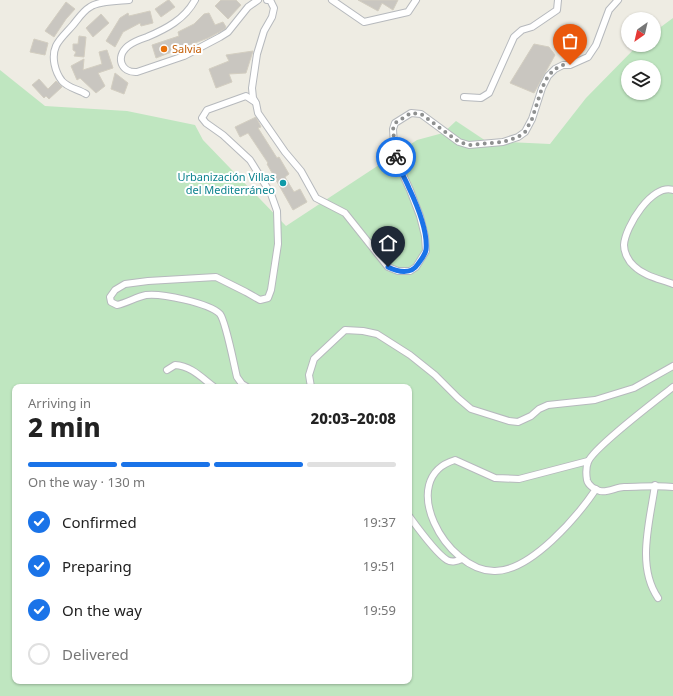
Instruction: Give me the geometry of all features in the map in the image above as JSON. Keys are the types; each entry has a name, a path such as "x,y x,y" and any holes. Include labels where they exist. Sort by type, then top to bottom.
{"street":[{"path":"86,94 69,87 62,82 53,56 56,46 90,6 129,0"},
{"path":"195,0 189,9 176,22 128,47 121,55 121,63 124,69 130,73 137,72 184,56 228,32 248,7 258,0"},
{"path":"267,0 270,0 274,8 272,17 264,31 257,54 252,88 253,98 256,103 258,113 285,152 301,171 316,198 345,213 388,267 398,271 410,271 416,267 426,251 425,236 420,216 398,164 393,129 395,123 411,113 421,114 459,142 469,145 503,142 518,137 525,132 532,119 542,88 548,76 555,69 563,65 570,65 588,57 596,45 609,10 618,0"},
{"path":"332,0 364,22 408,12 416,0"},
{"path":"464,97 481,98 489,93 514,37 522,30 532,27 554,14 557,10 558,0"},
{"path":"242,384 237,377 220,315 214,310 196,302 148,295 117,305 112,302 110,297 115,290 125,284 148,281 216,277 260,300 268,298 271,290 278,244 277,211 271,194 250,160 202,118 207,110 246,96 256,103"},
{"path":"673,190 670,189 655,193 638,212 627,232 624,245 625,255 634,266 647,274 673,284"},
{"path":"310,384 309,375 314,358 345,330 363,331 377,334 410,355 435,375 471,409 509,421 518,422 548,405 595,400 634,388 673,366"},
{"path":"167,370 175,365 186,366 194,370 210,384"},
{"path":"596,489 573,520 533,556 515,566 495,571 480,568 462,559 447,545 429,508 428,492 432,479 438,470 446,463 455,460 495,478 519,479 588,461 600,448 673,387"},
{"path":"588,461 588,482 601,492 624,487 632,488 655,485 673,487"},
{"path":"655,485 646,543 647,567 652,590 658,598"},
{"path":"412,520 436,550 447,560 452,562 462,559"}],"green space":[{"path":"673,18 673,696 0,696 0,70 45,106 127,111 195,125 203,140 286,226 417,140 443,133 456,121 486,141 550,144 586,98 621,62 621,100 661,100 661,60 623,60 631,52 661,52 661,27"}],"building":[{"path":"168,0 175,7 161,17 155,9"},
{"path":"221,0 236,0 241,5 228,19 215,6"},
{"path":"358,0 398,0 393,10 382,3 378,11"},
{"path":"66,2 75,9 54,37 45,31"},
{"path":"150,11 153,23 141,26 140,23 123,32 115,47 106,41 120,18 128,13 129,16"},
{"path":"209,13 215,25 223,22 226,27 225,29 208,38 156,58 152,45 179,36 178,32 194,24 204,14"},
{"path":"101,14 109,23 93,37 86,28"},
{"path":"79,36 86,37 84,57 74,56 76,52 73,50 73,44 78,44"},
{"path":"34,39 48,43 45,55 30,52"},
{"path":"534,44 549,47 555,55 534,93 510,83"},
{"path":"107,50 113,68 98,73 105,86 96,93 80,78 77,80 71,66 84,59 83,70 102,64 99,52"},
{"path":"253,51 246,73 229,74 232,82 216,88 209,69 229,61 226,55"},
{"path":"115,73 128,83 124,94 111,89"},
{"path":"39,79 48,89 56,81 62,87 49,99 46,96 44,98 32,85"},
{"path":"256,117 261,127 258,128 277,158 279,157 289,174 285,177 294,192 300,189 307,202 293,210 267,164 268,163 248,133 240,137 235,127"}],"way so far":[{"path":"396,157 393,129 395,123 411,113 421,114 432,124 459,142 469,145 503,142 518,137 525,132 532,119 542,88 548,76 555,69 563,65 570,65"}],"place":[{"name":"Salvia","path":"164,49"},
{"name":"Urbanización Villas del Mediterráneo","path":"283,183"}],"route":[{"path":"388,267 398,271 410,271 416,267 426,251 425,236 420,216 396,157"}]}
